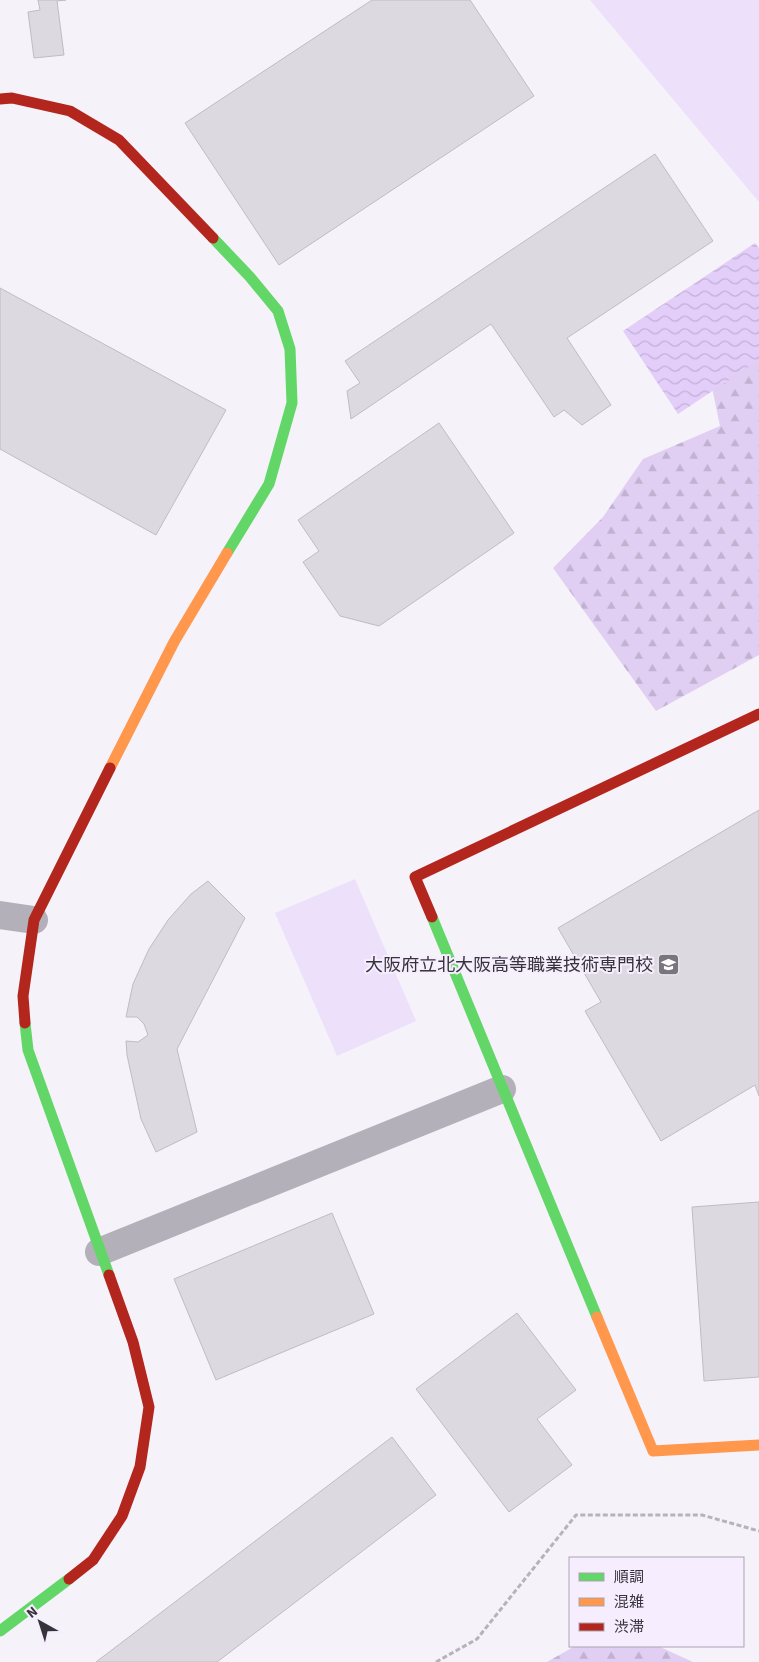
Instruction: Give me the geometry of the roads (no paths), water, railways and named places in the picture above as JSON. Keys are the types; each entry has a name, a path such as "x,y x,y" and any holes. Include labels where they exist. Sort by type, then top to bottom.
{"street":[{"path":"0,100 12,98 70,111 119,140 250,278 278,311 290,349 292,403 269,484 174,642 34,920 23,996 28,1050 99,1252 133,1342 149,1407 140,1467 122,1516 93,1560 0,1632"},
{"path":"759,714 415,877 653,1451 759,1445"},
{"path":"0,915 34,920"},
{"path":"99,1252 502,1089"}],"water":[{"path":"755,243 759,248 759,360 678,414 623,331"}],"place":[{"name":"大阪府立北大阪高等職業技術専門校","path":"669,965"}]}
